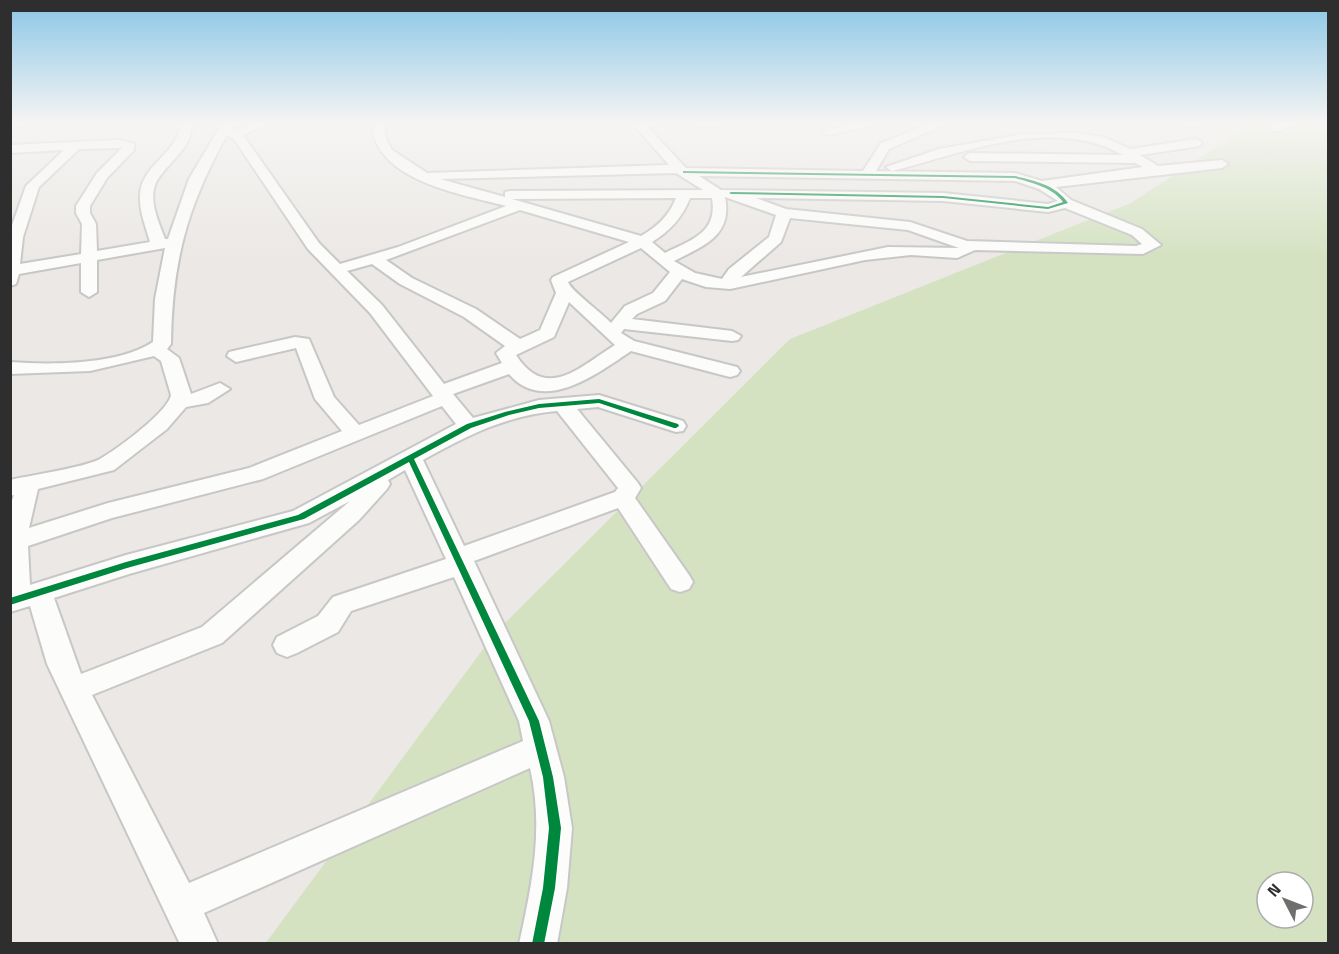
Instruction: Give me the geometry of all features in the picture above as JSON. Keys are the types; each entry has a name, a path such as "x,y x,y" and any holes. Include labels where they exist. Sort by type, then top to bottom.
{"street":[{"path":"51,168 38,179 31,194 16,237 11,274 167,244"},
{"path":"89,292 90,224 83,213 83,206 110,168"},
{"path":"161,168 148,185 148,203 167,244"},
{"path":"156,350 164,338 167,244 196,179 204,168"},
{"path":"260,168 314,246 335,270 376,309 402,347 469,426"},
{"path":"407,168 424,176 490,198 642,242 682,271 714,284 730,284 866,255 911,250 960,254 969,248 910,226 784,213 724,193 678,168"},
{"path":"872,168 872,174"},
{"path":"872,174 891,168"},
{"path":"1009,168 1015,177"},
{"path":"1151,168 1155,170"},
{"path":"1040,185 1183,168"},
{"path":"424,176 459,172 615,170 1015,177 1040,185 1064,198 1066,203"},
{"path":"490,198 515,195 724,193 943,197 1048,208 1066,203 1137,232 1153,244 1138,251 964,245"},
{"path":"664,260 704,237 718,223 724,193"},
{"path":"10,196 31,194"},
{"path":"628,345 588,373 550,385 531,385 526,382 505,353 548,333 564,293 559,280 642,242 672,220 681,210 684,195"},
{"path":"335,270 375,259 520,205"},
{"path":"730,284 735,272 776,239 784,213"},
{"path":"375,259 406,281 470,313 519,346"},
{"path":"616,328 638,305 659,297 671,279 682,271"},
{"path":"564,293 580,300 616,328 628,345 730,371"},
{"path":"616,328 732,336"},
{"path":"236,356 295,342 303,343 325,399 356,434"},
{"path":"13,371 94,364 156,350 170,358 181,394 180,402 160,424 106,465 72,475 20,485 14,530 22,598 75,689 200,944"},
{"path":"14,530 108,511 255,474 356,434 513,366"},
{"path":"180,402 201,399 220,389"},
{"path":"22,598 126,565 301,518 469,426 507,413 562,403 599,401 676,426"},
{"path":"287,645 328,624 342,604 434,575 461,560 623,498 630,488 562,403"},
{"path":"411,459 461,560 534,721 555,828 549,888 538,944"},
{"path":"75,689 212,635 351,514 377,488 384,474"},
{"path":"623,498 680,582"},
{"path":"182,904 541,748"}],"green space":[{"path":"1185,168 1328,168 1328,943 265,944 495,633 790,339 1131,203"}],"cycle path":[{"path":"685,172 1015,177 1051,189 1066,203 1048,208 943,197 731,193"},
{"path":"10,602 126,565 301,517 469,426 507,413 539,406 599,401 676,426"},
{"path":"411,459 534,721 548,777 555,828 549,888 538,944"}]}
